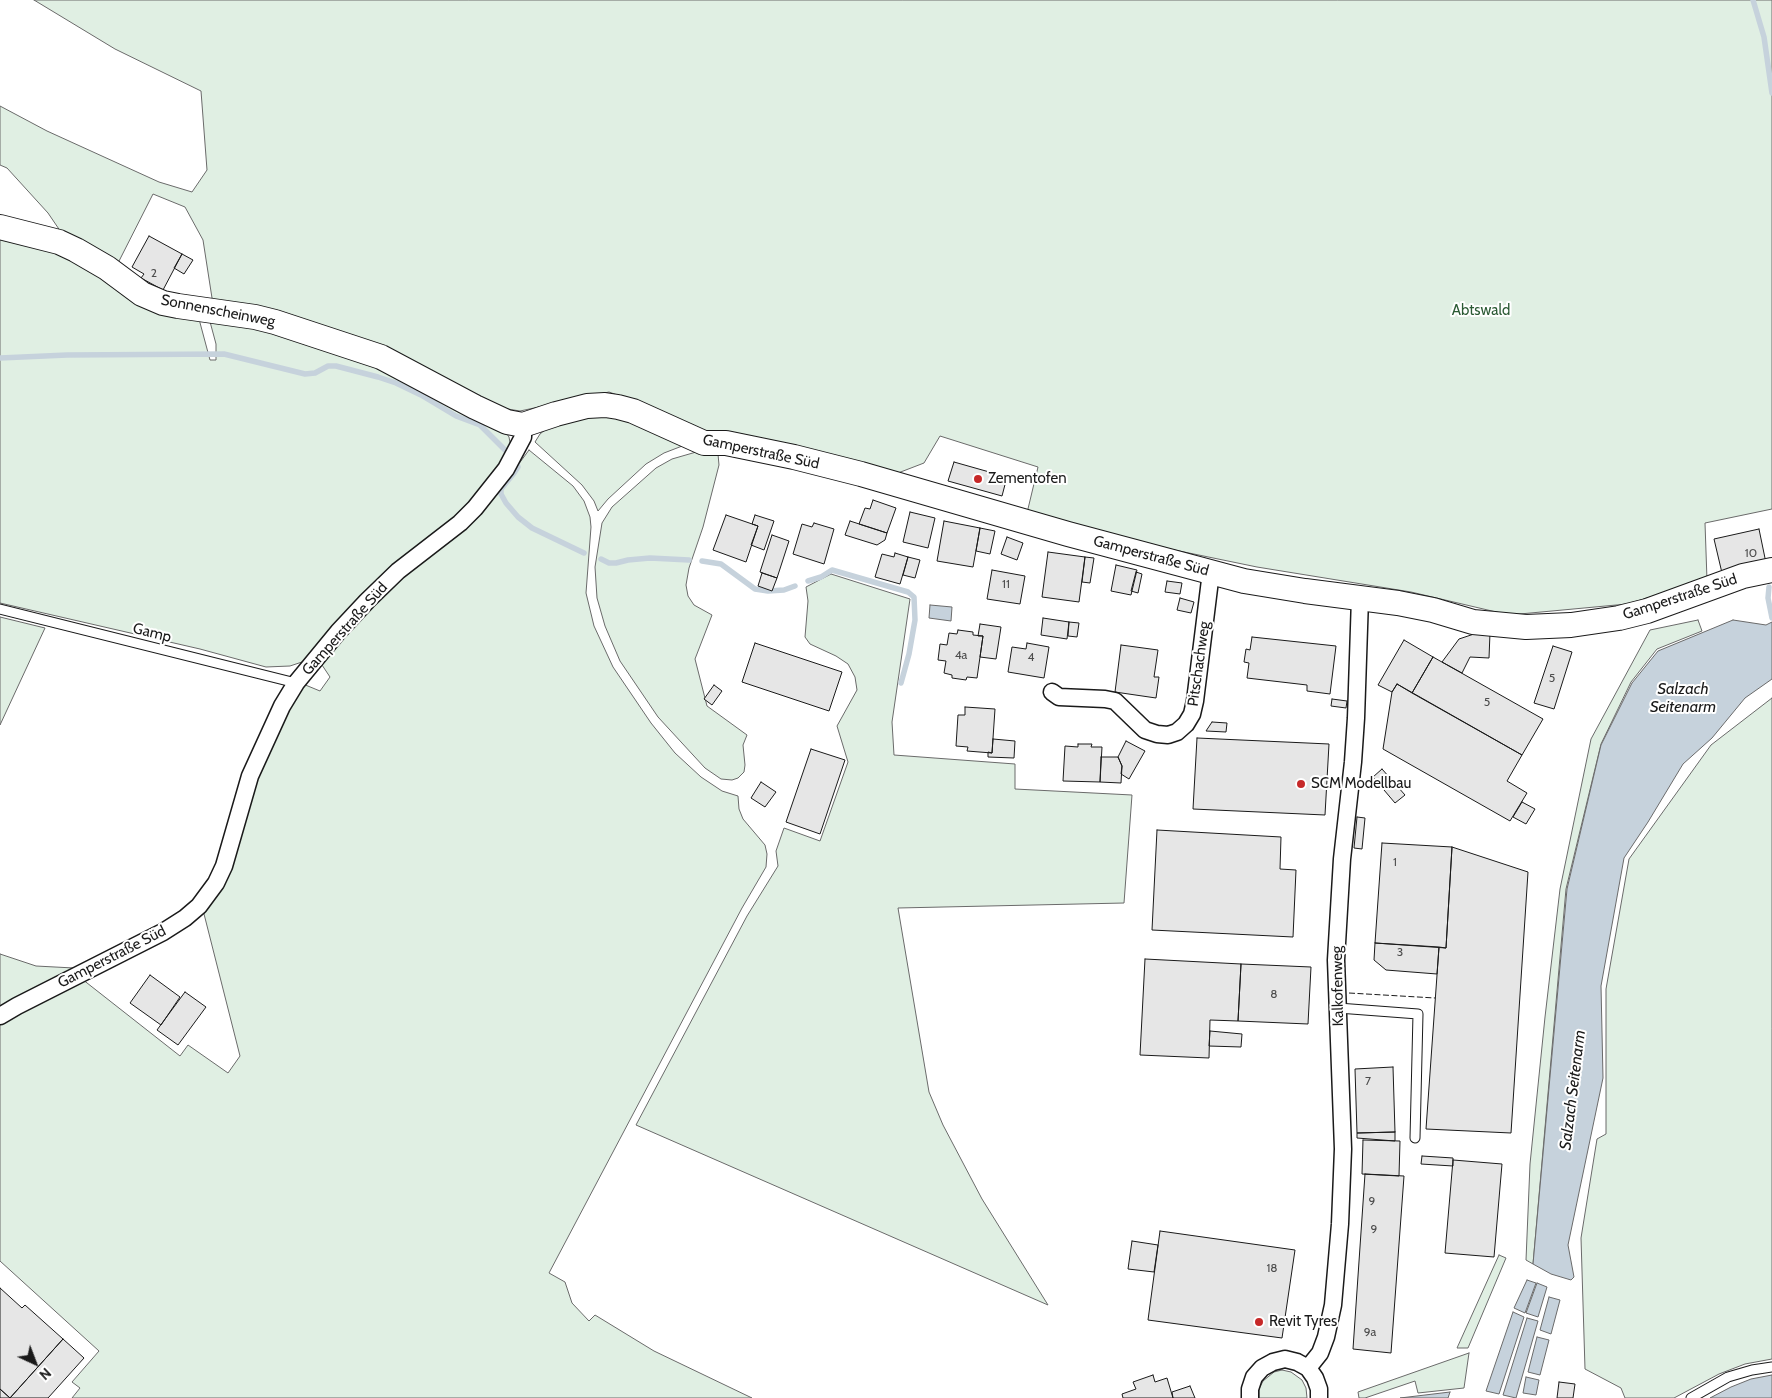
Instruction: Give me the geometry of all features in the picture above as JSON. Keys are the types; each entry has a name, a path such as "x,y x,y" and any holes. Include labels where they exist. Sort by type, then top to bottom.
{"street":[{"name":"Sonnenscheinweg","path":"0,228 59,242 107,268 142,294 163,302 275,322 381,357 475,408 507,422 523,425"},
{"name":"Gamperstraße Süd","path":"0,1016 163,932 185,918 199,906 216,883 224,866 250,776 282,706 296,683 367,600 398,571 460,523 475,508 506,470 523,437 523,425 587,406 605,405 618,407 633,411 704,443 726,443 794,457 861,474 1058,531 1244,581 1433,610 1473,622 1526,627 1571,625 1619,618 1647,611 1743,576 1772,570"},
{"name":"Pitschachweg","path":"1052,692 1059,697 1115,701 1145,730 1168,735 1177,732 1186,724 1192,714 1195,700 1211,572"},
{"name":"Kalkofenweg","path":"1308,1368 1320,1353 1326,1337 1335,1288 1340,1224 1343,1149 1336,960 1342,858 1356,724 1360,598"},
{"path":"1250,1398 1250,1389 1254,1377 1262,1368 1273,1362 1285,1360 1297,1362 1308,1368 1315,1378 1319,1389 1319,1398"}],"lane":[{"name":"Gamp","path":"0,609 296,683"},
{"path":"1338,1008 1418,1014 1415,1138"},
{"path":"1691,1398 1728,1377 1772,1366"}],"green space":[{"name":"Abtswald","path":"34,0 1772,0 1772,509 1705,523 1707,580 1627,604 1509,615 1411,592 1257,567 1087,532 1027,513 1038,467 940,436 924,463 898,473 723,439 650,407 609,392 520,411 483,405 227,308 212,298 203,240 185,207 153,194 115,269 65,238 48,213 7,168 0,165 0,106 47,131 159,182 192,192 207,170 201,91 115,49"},
{"path":"0,234 24,237 199,319 210,360 216,360 216,344 209,318 323,342 502,427 509,437 511,448 489,486 308,660 290,666 266,667 200,649 0,603"},
{"path":"596,410 690,443 664,453 646,464 608,499 598,511 594,501 582,485 535,442 540,434 551,425"},
{"path":"710,448 718,454 719,465 703,527 689,568 686,585 688,596 694,605 712,615 695,659 707,706 747,735 743,745 744,772 738,778 732,780 721,779 705,768 658,717 620,661 605,626 597,598 595,567 602,523 612,507 656,468 672,459"},
{"path":"529,450 573,486 584,501 590,517 591,527 586,593 594,626 613,667 651,723 675,753 701,777 722,791 738,796 739,809 743,819 765,845 767,854 766,867 742,908 549,1273 565,1282 572,1303 589,1321 595,1315 654,1351 752,1398 72,1398 80,1388 72,1382 99,1351 0,1261 0,1022 82,979 180,1056 188,1045 228,1073 240,1056 203,910 261,760 303,684 320,691 330,677 320,662 358,617 510,476"},
{"path":"831,574 910,599 892,722 894,755 1015,764 1015,789 1132,795 1124,903 898,908 929,1092 943,1125 982,1199 1048,1305 636,1125 747,916 778,866 776,851 784,828 820,841 848,762 837,726 857,690 855,677 848,664 810,644 805,637 808,601 806,587"},
{"path":"0,617 45,628 0,725"},
{"path":"1698,620 1702,631 1657,649 1631,682 1601,744 1566,889 1533,1264 1526,1260 1530,1164 1545,1017 1560,889 1591,739 1650,630"},
{"path":"1772,698 1772,1359 1745,1364 1719,1374 1674,1398 1625,1398 1621,1388 1585,1369 1581,1238 1597,1139 1606,1134 1606,989 1629,859 1711,745"},
{"path":"0,954 36,966 74,968 0,1011"},
{"path":"1499,1255 1506,1258 1468,1348 1457,1348"},
{"path":"1469,1353 1464,1388 1418,1393 1415,1381 1365,1398 1359,1398 1358,1392"},
{"path":"1282,1370 1291,1372 1302,1380 1306,1388 1307,1398 1259,1398 1259,1389 1263,1381 1274,1372"}],"water":[{"path":"930,605 952,607 951,621 929,618"},
{"name":"Salzach Seitenarm","path":"1733,620 1766,625 1772,622 1772,679 1745,698 1712,738 1683,764 1624,858 1601,986 1603,1078 1568,1245 1574,1277 1571,1280 1551,1274 1533,1264 1567,889 1601,745 1632,683 1658,651"},
{"path":"1527,1280 1536,1283 1525,1313 1514,1308"},
{"path":"1537,1283 1547,1287 1538,1317 1526,1313"},
{"path":"1549,1297 1560,1300 1551,1334 1540,1330"},
{"path":"1513,1312 1524,1317 1499,1394 1486,1391"},
{"path":"1527,1318 1538,1321 1516,1398 1503,1395"},
{"path":"1537,1337 1549,1340 1540,1375 1528,1372"},
{"path":"1772,1375 1772,1398 1710,1398 1751,1379"},
{"path":"1526,1377 1539,1380 1536,1395 1523,1393"},
{"path":"1450,1392 1448,1398 1400,1398"}],"building":[{"path":"149,236 182,254 163,290 141,278 144,274 132,267"},
{"path":"182,254 193,260 184,274 174,268"},
{"name":"Zementofen","path":"954,462 1007,477 1002,496 948,481"},
{"path":"873,500 896,508 887,533 859,524 865,508 870,509"},
{"path":"910,512 935,518 928,548 903,542"},
{"path":"726,515 758,526 746,562 713,550"},
{"path":"755,515 774,521 764,550 751,545 758,526 752,524"},
{"path":"850,521 887,533 885,540 877,545 845,535"},
{"path":"944,521 980,528 973,567 937,561"},
{"path":"814,523 834,529 824,564 793,554 802,524 812,527"},
{"path":"980,528 995,531 990,554 976,551"},
{"path":"1759,529 1766,563 1722,573 1714,539"},
{"path":"772,535 789,541 777,578 760,572"},
{"path":"1007,537 1023,543 1017,560 1001,554"},
{"path":"1048,552 1085,557 1079,602 1042,597"},
{"path":"895,553 908,557 900,584 875,577 882,554 894,557"},
{"path":"908,557 920,560 915,578 903,575"},
{"path":"1085,557 1094,558 1090,583 1082,582"},
{"path":"1116,565 1137,570 1131,595 1111,591"},
{"path":"992,570 1025,576 1020,604 987,599"},
{"path":"1136,572 1142,574 1138,593 1131,591"},
{"path":"762,573 777,578 772,591 758,586"},
{"path":"1167,581 1182,583 1180,594 1165,592"},
{"path":"1180,598 1194,602 1191,613 1177,610"},
{"path":"1043,618 1069,622 1067,639 1041,635"},
{"path":"1069,622 1079,623 1077,637 1068,636"},
{"path":"980,624 1001,627 996,659 980,657 983,636 978,636"},
{"path":"958,630 973,632 973,635 983,636 977,678 967,677 966,680 952,678 952,675 944,673 946,661 938,660 940,644 947,645 949,633 957,634"},
{"path":"1490,633 1489,658 1470,657 1462,673 1442,662 1459,639 1474,634"},
{"path":"1252,637 1336,646 1330,694 1307,691 1307,685 1247,678 1249,663 1244,662 1246,649 1250,650"},
{"path":"1404,640 1433,657 1412,693 1397,684 1392,692 1378,685"},
{"path":"755,643 842,672 829,711 742,682"},
{"path":"1027,643 1049,647 1044,678 1008,672 1012,647 1026,649"},
{"path":"1121,645 1158,650 1154,677 1159,677 1156,698 1115,692"},
{"path":"1553,646 1572,652 1554,709 1534,703"},
{"path":"1433,657 1543,719 1522,755 1412,693"},
{"path":"1397,684 1522,755 1507,781 1527,793 1510,821 1383,749 1392,692"},
{"path":"714,685 722,691 712,705 704,699"},
{"path":"1332,699 1347,701 1346,708 1331,706"},
{"path":"965,707 995,709 992,753 967,751 968,747 956,746 958,715 965,715"},
{"path":"1212,722 1227,723 1226,732 1206,731"},
{"path":"1197,738 1329,744 1325,815 1193,809"},
{"path":"993,739 1015,741 1014,758 988,757 988,752 992,753"},
{"path":"1126,741 1145,751 1129,779 1121,774 1122,766 1118,757"},
{"path":"1078,744 1092,744 1091,747 1102,747 1100,782 1063,781 1065,746 1078,747"},
{"path":"811,749 845,760 820,834 786,822"},
{"path":"1101,757 1118,757 1122,766 1121,783 1100,782"},
{"path":"1382,769 1405,795 1395,803 1373,777"},
{"path":"761,782 776,792 765,807 751,798"},
{"path":"1522,802 1535,809 1526,824 1513,817"},
{"path":"1357,817 1365,818 1362,849 1354,848"},
{"path":"1157,830 1281,837 1280,869 1296,870 1293,937 1152,930"},
{"path":"1382,843 1452,847 1446,948 1375,943"},
{"path":"1452,847 1528,872 1511,1133 1426,1129 1439,947 1446,948"},
{"path":"1375,943 1439,947 1437,974 1386,970 1374,960"},
{"path":"1145,959 1241,964 1238,1021 1210,1020 1209,1058 1140,1055"},
{"path":"1241,964 1311,967 1308,1024 1238,1021"},
{"path":"150,975 180,997 161,1025 130,1003"},
{"path":"185,992 206,1007 178,1045 157,1030"},
{"path":"1210,1031 1242,1034 1241,1047 1209,1046"},
{"path":"1393,1067 1395,1132 1357,1133 1355,1069"},
{"path":"1395,1132 1395,1141 1357,1138 1357,1133"},
{"path":"1363,1140 1400,1141 1399,1176 1362,1174"},
{"path":"1422,1156 1453,1158 1453,1166 1421,1164"},
{"path":"1453,1160 1502,1164 1494,1257 1445,1253"},
{"path":"1365,1174 1404,1176 1391,1353 1353,1349"},
{"path":"1160,1231 1295,1250 1282,1338 1148,1320"},
{"path":"1132,1241 1158,1245 1154,1272 1128,1269"},
{"path":"0,1288 22,1308 25,1305 63,1339 10,1398 0,1389"},
{"path":"63,1339 84,1358 48,1398 10,1398"},
{"path":"1153,1375 1155,1382 1167,1378 1173,1398 1123,1398 1122,1394 1136,1389 1133,1382"},
{"path":"1559,1382 1575,1384 1573,1398 1557,1398"},
{"path":"1190,1386 1195,1398 1173,1398 1172,1392"},
{"path":"0,1389 10,1398 0,1398"}],"waterway":[{"path":"1753,0 1764,37 1772,93"},
{"path":"0,358 67,355 224,354 305,374 315,373 328,366 336,366 396,383 421,395 456,416 480,425 507,452"},
{"path":"517,464 518,467 501,489 501,494 506,503 518,517 532,528 584,553"},
{"path":"601,559 609,563 650,558 689,560"},
{"path":"702,561 721,564 755,589 768,591 784,590 795,586"},
{"path":"808,581 821,577 832,570 908,592 914,597 915,620 909,654 901,683"},
{"path":"1769,587 1768,598 1772,618"}],"fence":[{"path":"1349,993 1435,998"}],"place":[{"name":"Zementofen","path":"978,479"},
{"name":"SCM Modellbau","path":"1301,784"},
{"name":"Revit Tyres","path":"1259,1322"}]}
